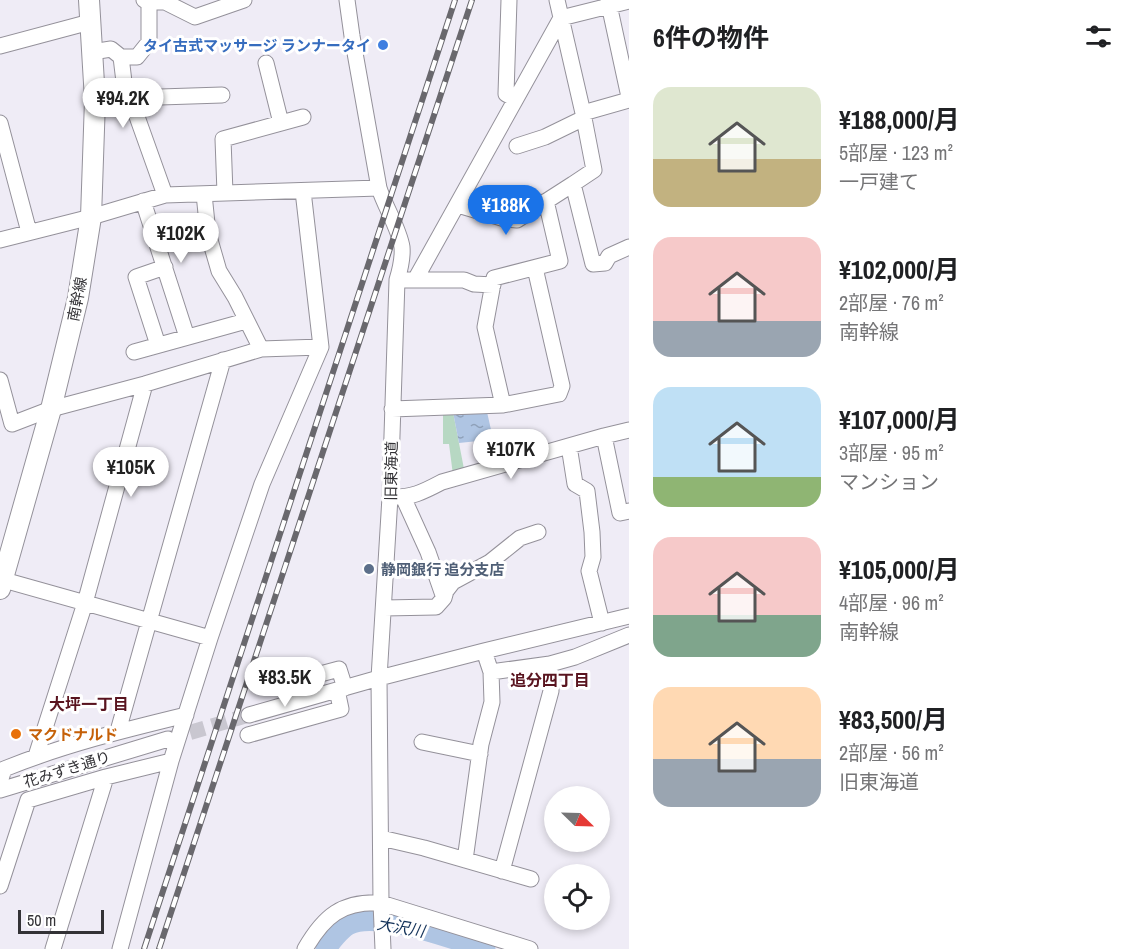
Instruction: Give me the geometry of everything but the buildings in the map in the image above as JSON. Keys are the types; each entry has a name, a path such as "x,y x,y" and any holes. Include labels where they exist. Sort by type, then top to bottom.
{"main road":[{"name":"南幹線","path":"1,582 51,409 78,297 91,217 95,100 89,0"}],"street":[{"path":"93,52 111,49 121,57 137,57 149,42 152,1 165,2 195,17 244,0"},
{"name":"旧東海道","path":"347,0 379,188 402,247 397,280 392,410 397,497 384,608 379,678 383,942"},
{"path":"508,0 506,94 515,99"},
{"path":"458,205 505,219 517,220 594,170 557,0"},
{"path":"415,280 561,18 608,3 629,1"},
{"path":"517,146 545,137 584,116 629,99 608,3"},
{"path":"0,46 90,22"},
{"path":"121,57 125,90 135,111 165,195"},
{"path":"266,63 282,123"},
{"path":"95,100 128,96 222,95"},
{"path":"225,193 223,139 303,117"},
{"path":"0,123 29,232"},
{"path":"573,184 593,264 605,263 609,256 629,247"},
{"path":"0,240 165,195 379,188"},
{"path":"120,949 171,761 210,638 262,484 321,347 303,191"},
{"path":"204,194 207,233 219,271 261,349"},
{"path":"143,201 187,337"},
{"path":"503,405 485,327 494,278 560,261 546,201"},
{"path":"158,345 135,277 165,267"},
{"path":"392,410 503,405 559,394 562,386 535,268"},
{"path":"397,280 464,280 474,285 493,285"},
{"path":"134,352 246,321"},
{"path":"1,389 6,426 51,409 261,349 321,347"},
{"path":"118,731 223,360"},
{"path":"36,756 85,603 145,384"},
{"path":"444,598 428,552 397,497 421,494 442,482 629,430"},
{"path":"604,436 620,513 629,511"},
{"path":"569,446 575,484 587,491 593,541 593,557 589,571 604,645"},
{"path":"384,608 436,607 453,582 490,562 520,538 538,532"},
{"path":"1,582 210,638"},
{"path":"249,715 379,678 629,616"},
{"path":"490,672 550,664 629,636"},
{"path":"465,860 480,754 492,702 490,672 484,651"},
{"path":"502,870 551,692 550,664"},
{"path":"248,735 341,709 339,669 283,684"},
{"path":"0,782 4,769 36,756 118,731 186,715"},
{"name":"花みずき通り","path":"0,791 168,739"},
{"path":"422,742 480,754"},
{"path":"0,791 18,800 28,800 171,761"},
{"path":"53,949 106,777"},
{"path":"0,886 28,800"},
{"path":"381,838 531,879"},
{"path":"305,949 326,921 345,907 364,902 381,903 530,949"}],"green space":[{"path":"443,412 453,412 464,469 453,475 449,444 443,444"}],"water":[{"path":"453,412 487,412 492,434 478,441 459,443"}],"waterway":[{"name":"大沢川","path":"326,949 342,929 360,921 396,923 485,949"}],"tunnel":[{"path":"168,739 249,715"}],"railway":[{"path":"144,949 455,0"},
{"path":"159,949 472,0"}],"place":[{"name":"タイ古式マッサージ ランナータイ","path":"383,45"},
{"name":"静岡銀行 追分支店","path":"369,569"},
{"name":"マクドナルド","path":"16,734"}],"district":[{"name":"追分四丁目","path":"550,680"},
{"name":"大坪一丁目","path":"89,704"}]}
